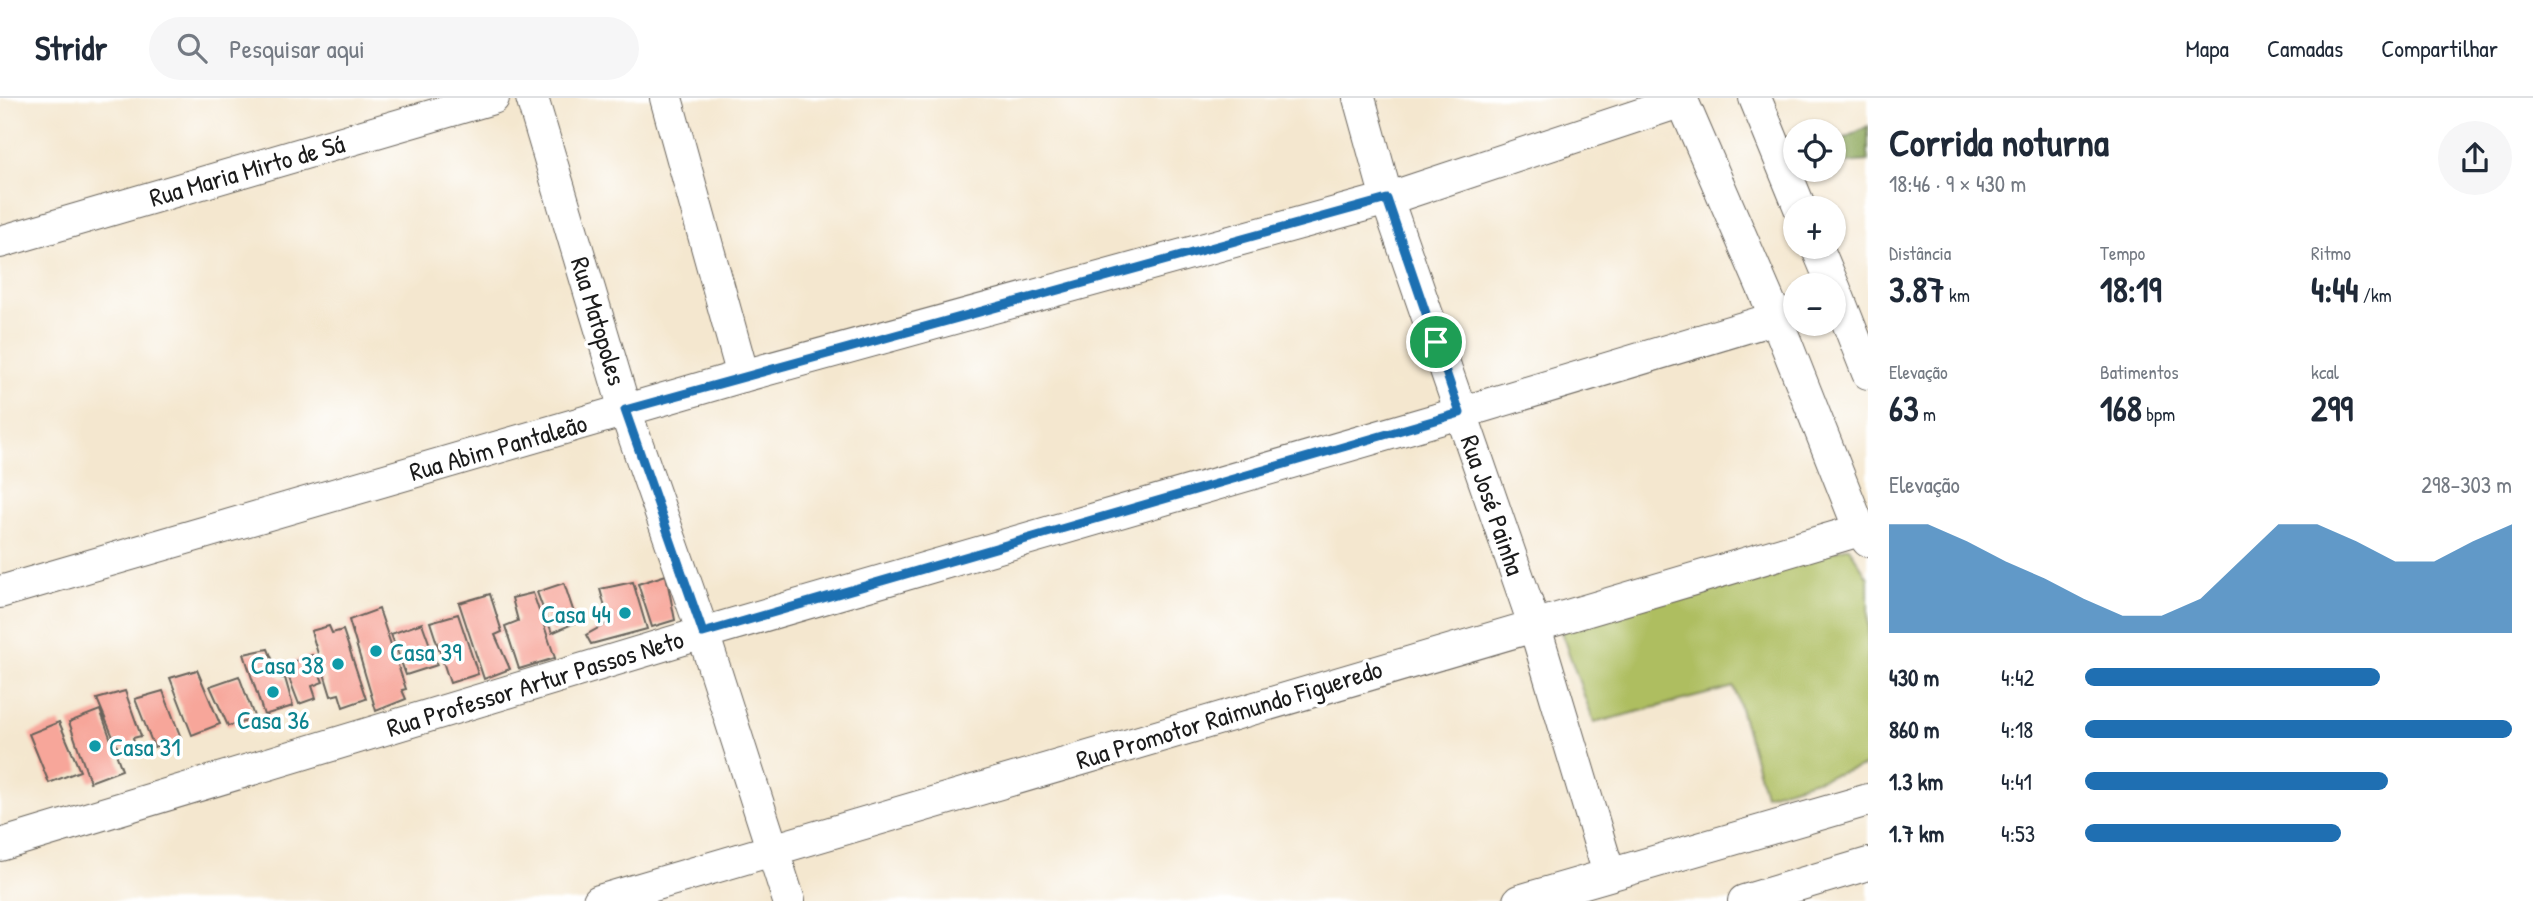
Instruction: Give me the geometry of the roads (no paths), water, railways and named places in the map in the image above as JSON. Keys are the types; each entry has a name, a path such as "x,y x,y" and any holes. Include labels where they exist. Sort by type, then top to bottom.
{"street":[{"name":"Rua Maria Mirto de Sá","path":"0,242 493,98"},
{"name":"Rua Matopoles","path":"532,98 625,410 703,633 789,901"},
{"path":"666,98 743,376"},
{"name":"Rua José Painha","path":"1359,98 1387,199 1534,624 1609,874"},
{"path":"1755,98 1795,196"},
{"name":"Rua Abim Pantaleão","path":"0,592 743,376 1387,199 1681,99"},
{"path":"1681,99 1783,309"},
{"name":"Rua Professor Artur Passos Neto","path":"0,845 703,633 1460,413 1783,316"},
{"path":"1846,319 1868,373"},
{"path":"1793,336 1864,535"},
{"name":"Rua Promotor Raimundo Figueredo","path":"599,901 1534,624 1864,535"},
{"path":"1519,901 1868,800"},
{"path":"1752,900 1868,864"}],"place":[{"name":"Casa 44","path":"625,613"},
{"name":"Casa 39","path":"376,651"},
{"name":"Casa 38","path":"338,664"},
{"name":"Casa 36","path":"273,692"},
{"name":"Casa 31","path":"95,746"}]}
